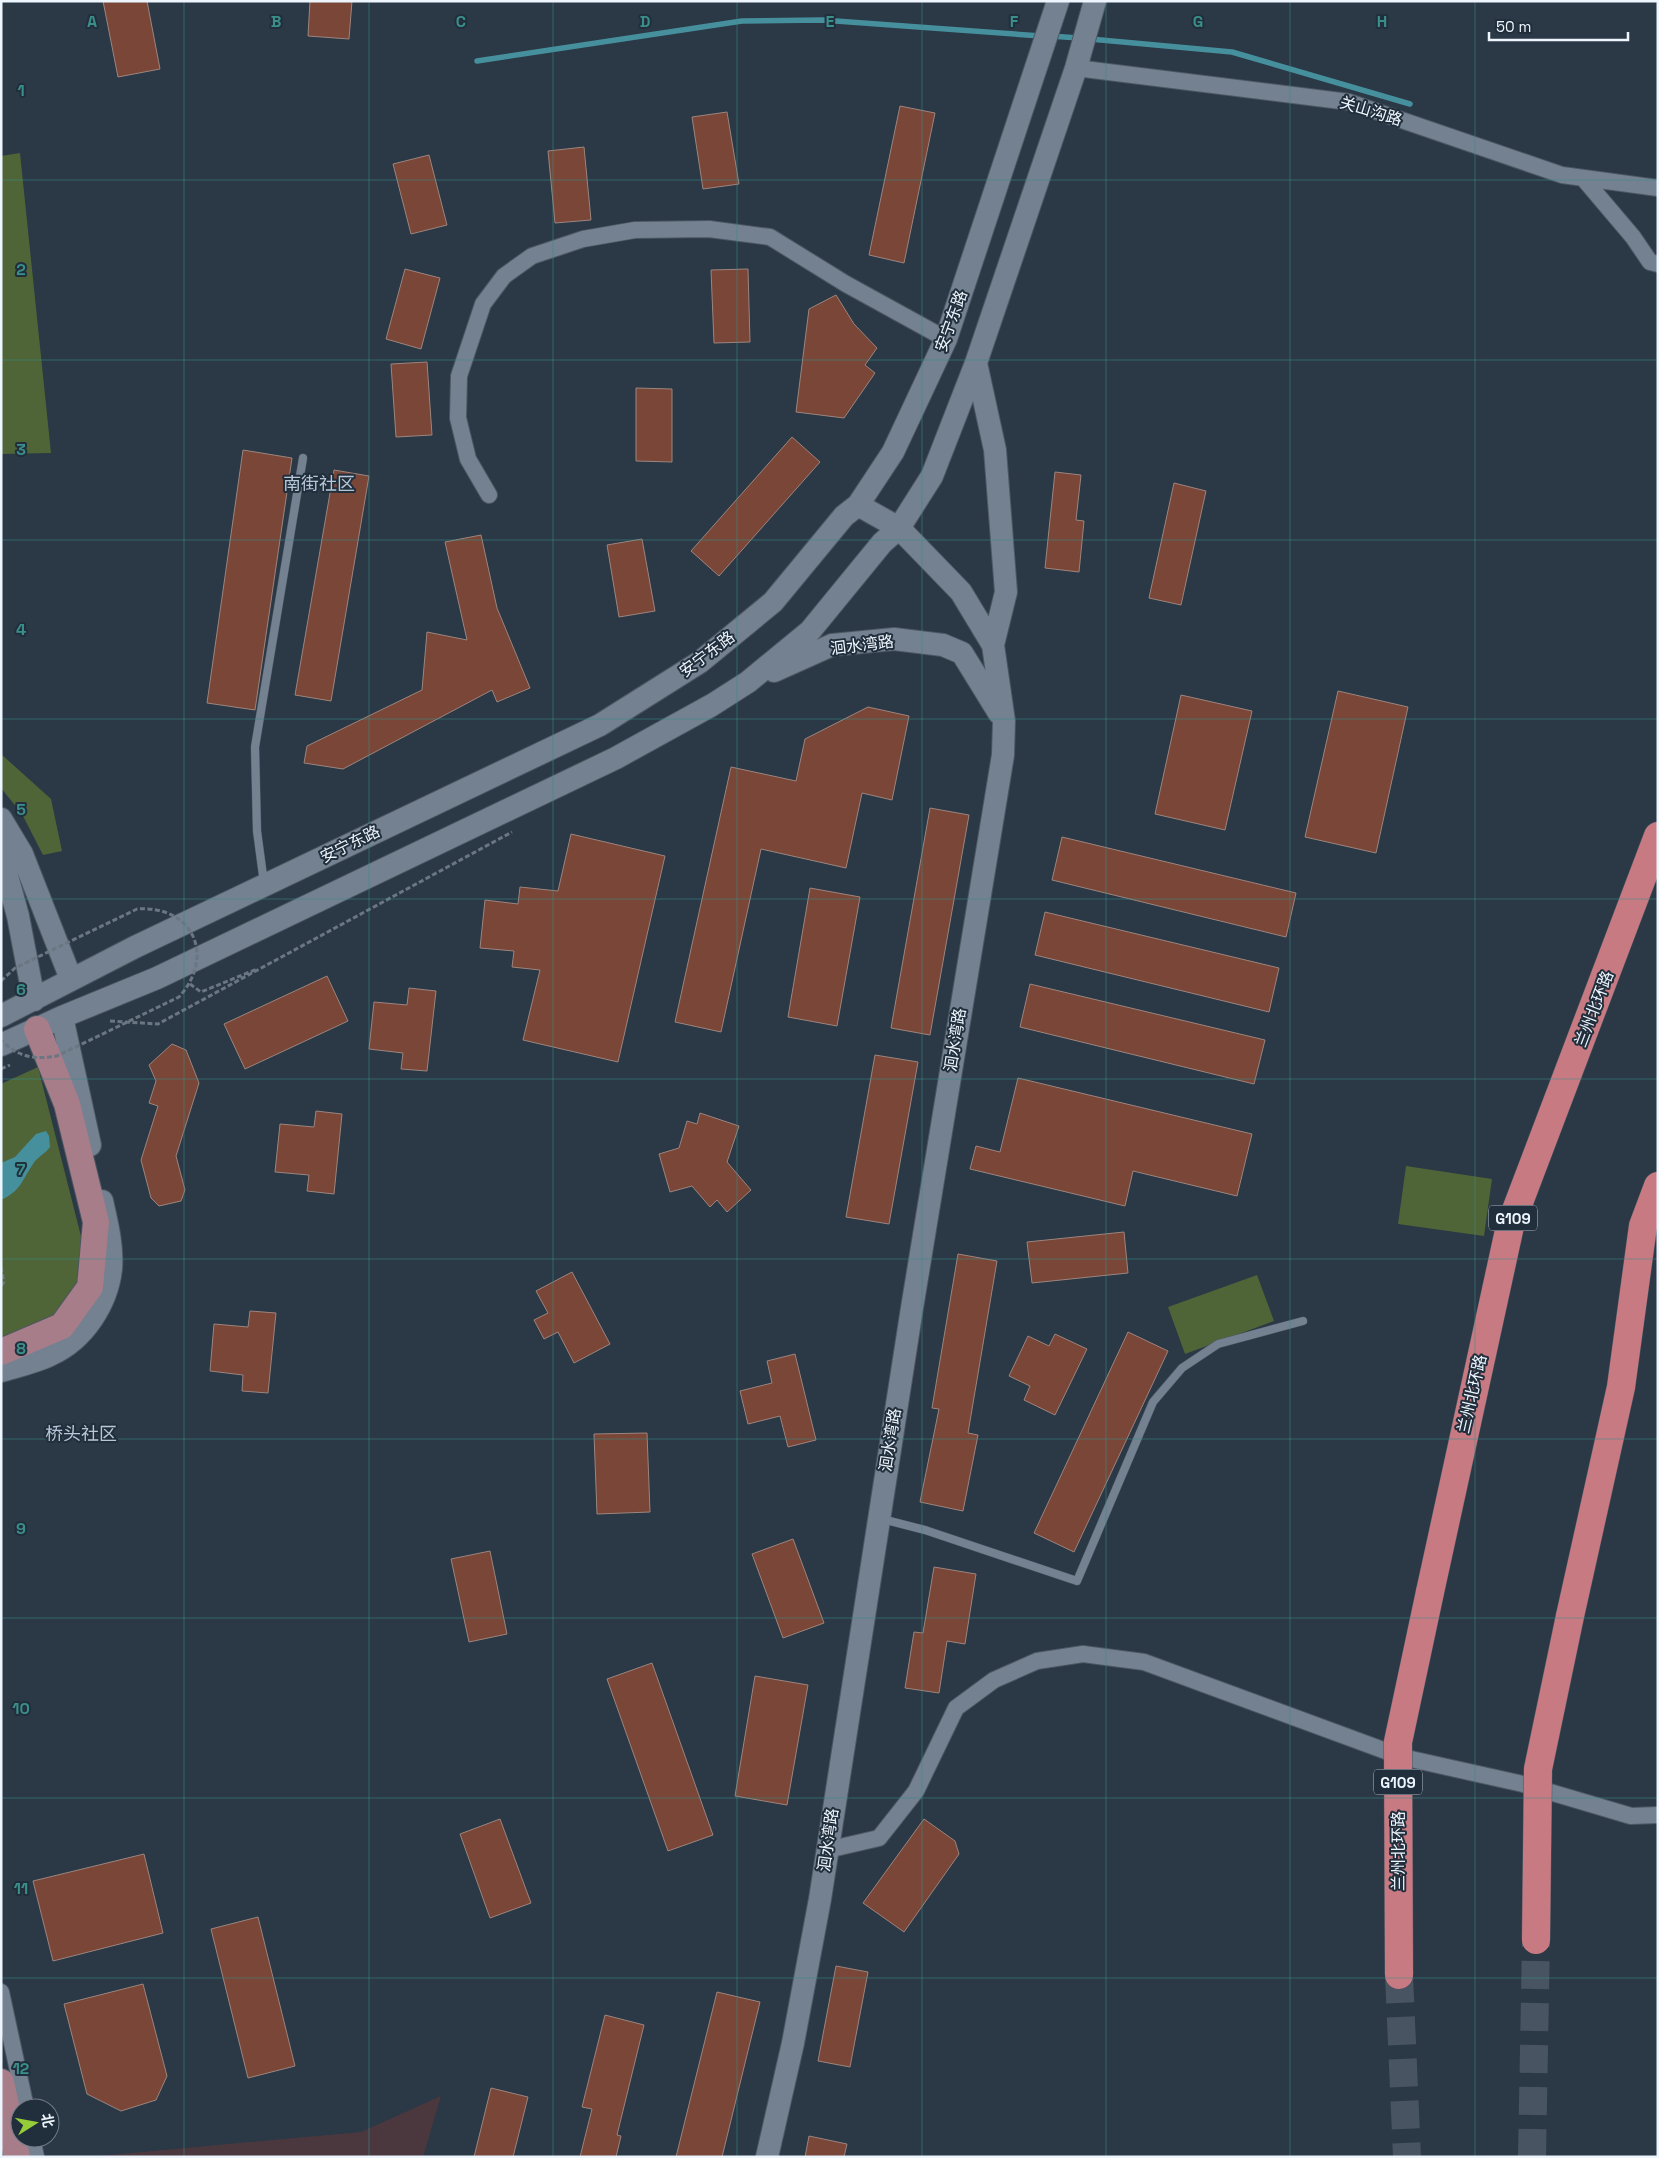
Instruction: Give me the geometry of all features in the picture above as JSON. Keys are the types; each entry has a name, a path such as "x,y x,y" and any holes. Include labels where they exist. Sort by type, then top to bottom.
{"highway":[{"name":"兰州北环路","path":"1399,1975 1398,1742 1464,1429 1510,1226 1658,836"},
{"path":"1536,1940 1538,1770 1621,1387 1643,1226 1658,1186"}],"main road":[{"name":"安宁东路","path":"1,1016 71,979 264,885 600,725 700,662 773,602 844,516 858,504 893,452 946,339 1058,1"},
{"path":"1,1045 62,1017 157,978 616,758 712,705 748,682 810,631 882,543 899,528 932,476 976,363 1082,48 1095,1"},
{"name":"洄水湾路","path":"767,2157 793,2043 827,1850 878,1518 1003,755 1004,721 993,646 1006,592 995,450 976,363"},
{"name":"洄水湾路","path":"858,504 899,528 961,592 993,646"},
{"name":"洄水湾路","path":"748,682 832,646 894,639 942,645 962,653 1004,721"},
{"path":"1,819 22,854 71,979"},
{"path":"1,854 18,916 34,1000"},
{"path":"1,1371 53,1354 83,1331 102,1304 111,1269 109,1231 62,1017"},
{"path":"1,1352 62,1326 90,1287 96,1222 67,1104 36,1029"},
{"path":"1,2082 17,2157"}],"street":[{"name":"关山沟路","path":"1082,48 1349,102 1562,175 1658,188"},
{"path":"1583,178 1633,237 1650,262 1658,264"},
{"path":"489,495 468,458 458,418 458,376 483,304 504,276 532,256 582,239 636,230 709,229 770,237 846,284 946,339"},
{"path":"827,1850 879,1838 916,1792 956,1708 994,1680 1037,1661 1083,1654 1144,1662 1402,1757 1523,1784 1631,1816 1658,1815"},
{"path":"1,1992 24,2098"}],"lane":[{"path":"264,885 257,831 255,747 303,458"},
{"path":"878,1518 925,1530 1077,1581 1153,1402 1182,1368 1218,1344 1303,1321"}],"path":[{"path":"100,1020 158,1024 514,831"},
{"path":"1,981 15,968 137,910 154,908 170,913 184,923 194,936 198,952 197,969 190,984 179,997 57,1056 41,1059 25,1057 11,1050 1,1040"},
{"path":"190,984 200,992 257,969"},
{"path":"1,1267 4,1282 1,1286"}],"shaded area":[{"path":"441,2096 423,2157 88,2157 361,2132"}],"green space":[{"path":"20,153 51,453 1,454 1,156"},
{"path":"1,754 51,799 62,851 43,855 22,814 1,788"},
{"path":"38,1067 84,1248 81,1271 77,1289 71,1302 63,1312 39,1326 1,1340 1,1084"},
{"path":"1406,1166 1492,1179 1484,1236 1398,1224"},
{"path":"1257,1275 1274,1321 1185,1354 1168,1307"}],"water":[{"path":"46,1131 49,1136 50,1147 35,1162 17,1189 1,1200 1,1163 15,1157 36,1134"}],"building":[{"path":"103,1 147,1 160,69 118,77"},
{"path":"310,1 352,1 349,39 308,36"},
{"path":"900,106 935,113 904,263 869,255"},
{"path":"727,112 739,184 703,189 692,117"},
{"path":"584,147 591,220 555,223 548,151"},
{"path":"429,155 447,225 411,234 393,164"},
{"path":"405,269 440,278 421,349 386,339"},
{"path":"748,269 750,342 714,343 711,270"},
{"path":"836,295 854,324 877,348 865,365 875,373 844,418 796,412 809,309"},
{"path":"427,362 432,435 396,437 391,364"},
{"path":"636,388 672,389 672,462 636,461"},
{"path":"792,437 820,462 719,576 691,551"},
{"path":"243,450 292,458 255,710 207,703"},
{"path":"334,470 369,476 331,701 295,695"},
{"path":"1055,472 1081,475 1076,520 1084,521 1079,572 1045,568"},
{"path":"1174,483 1206,491 1181,605 1149,598"},
{"path":"481,535 497,608 530,688 497,702 492,690 343,769 304,763 307,746 422,690 427,632 467,640 445,542"},
{"path":"642,539 655,611 619,617 607,545"},
{"path":"1338,691 1408,707 1376,853 1305,837"},
{"path":"1181,695 1252,711 1225,830 1155,814"},
{"path":"868,707 909,716 892,800 862,793 846,868 761,849 721,1032 675,1022 731,767 796,781 805,739"},
{"path":"930,808 969,815 930,1035 891,1028"},
{"path":"571,834 665,856 618,1062 523,1040 540,970 512,967 514,951 480,948 485,900 518,904 520,887 558,891"},
{"path":"1062,837 1296,893 1286,937 1052,880"},
{"path":"810,888 860,897 837,1026 788,1017"},
{"path":"1045,912 1279,968 1269,1012 1035,955"},
{"path":"327,976 348,1021 245,1069 224,1024"},
{"path":"1030,984 1265,1040 1254,1084 1020,1027"},
{"path":"409,988 436,991 427,1071 401,1069 403,1053 369,1049 374,1002 407,1005"},
{"path":"172,1044 186,1050 199,1083 176,1156 185,1190 181,1201 159,1206 151,1198 141,1160 158,1106 149,1103 156,1081 149,1065"},
{"path":"875,1055 918,1062 889,1224 846,1217"},
{"path":"1018,1078 1252,1134 1237,1196 1133,1171 1125,1206 970,1169 976,1146 1000,1152"},
{"path":"316,1111 342,1114 334,1194 307,1191 309,1175 275,1172 280,1124 314,1127"},
{"path":"700,1113 739,1126 727,1162 751,1190 727,1212 717,1200 710,1207 692,1186 670,1192 659,1154 679,1148 687,1121 697,1124"},
{"path":"1124,1232 1128,1273 1032,1283 1027,1242"},
{"path":"958,1254 997,1261 968,1433 978,1435 963,1511 920,1502 939,1409 932,1408"},
{"path":"572,1272 610,1344 574,1363 558,1332 544,1339 534,1320 548,1313 536,1291"},
{"path":"250,1311 276,1313 268,1393 242,1391 243,1375 210,1371 214,1324 248,1327"},
{"path":"1128,1332 1168,1351 1074,1552 1034,1533"},
{"path":"1055,1334 1087,1349 1055,1415 1024,1400 1030,1386 1009,1376 1028,1336 1049,1346"},
{"path":"795,1354 816,1440 788,1447 780,1416 748,1424 740,1391 772,1383 767,1361"},
{"path":"647,1433 650,1512 597,1514 594,1434"},
{"path":"793,1539 824,1623 783,1638 752,1554"},
{"path":"490,1551 507,1634 469,1642 451,1559"},
{"path":"934,1567 976,1574 965,1644 947,1641 939,1693 905,1688 914,1632 923,1633"},
{"path":"652,1663 713,1835 668,1851 607,1679"},
{"path":"755,1676 808,1685 787,1805 735,1796"},
{"path":"500,1819 531,1903 490,1918 460,1834"},
{"path":"924,1819 955,1841 959,1854 904,1932 863,1903"},
{"path":"144,1854 163,1933 53,1961 33,1881"},
{"path":"258,1917 295,2066 248,2078 211,1929"},
{"path":"836,1966 868,1972 850,2067 818,2061"},
{"path":"143,1984 167,2076 156,2100 121,2111 87,2094 64,2004"},
{"path":"717,1992 760,2002 722,2157 676,2157"},
{"path":"605,2015 644,2025 617,2135 621,2136 616,2157 580,2157 592,2109 582,2107"},
{"path":"491,2088 528,2097 513,2157 474,2157"},
{"path":"809,2136 847,2144 844,2157 805,2157"}],"waterway":[{"path":"477,61 742,21 822,20 1041,36"},
{"path":"1050,36 1079,38"},
{"path":"1090,39 1232,52 1410,104"}],"tunnel":[{"path":"1532,2157 1536,1940"},
{"path":"1399,1975 1407,2157"}],"district":[{"name":"南街社区","path":"319,483"},
{"name":"桥头社区","path":"81,1433"}]}
